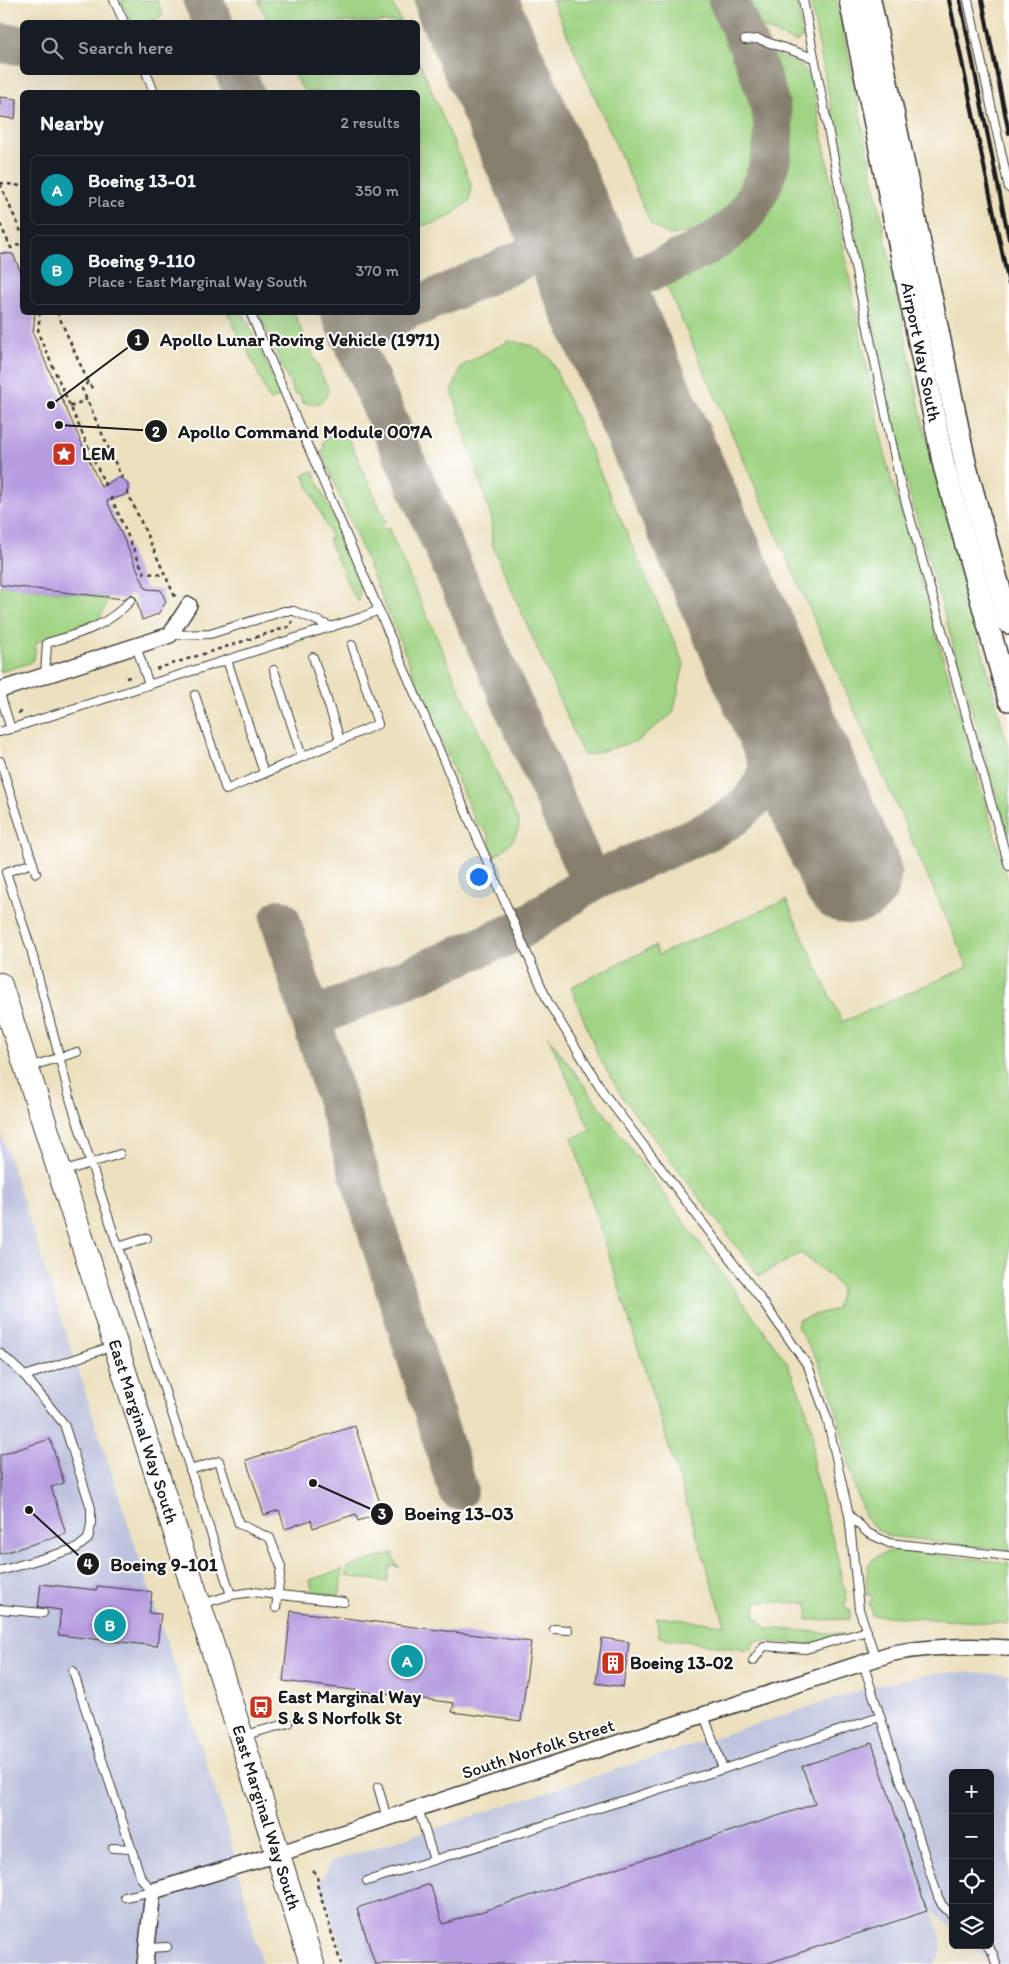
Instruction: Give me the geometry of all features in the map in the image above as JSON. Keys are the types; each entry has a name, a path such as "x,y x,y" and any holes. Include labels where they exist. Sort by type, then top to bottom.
{"main road":[{"name":"Airport Way South","path":"850,0 944,466 1009,700"},
{"name":"Airport Way South","path":"870,0 966,467 1009,623"},
{"name":"East Marginal Way South","path":"0,985 241,1736 312,1964"}],"street":[{"path":"0,690 170,635 189,605"},
{"name":"South Norfolk Street","path":"154,1891 278,1854 870,1661 902,1652 943,1646 970,1645 1009,1648"},
{"path":"145,1964 154,1891"}],"lane":[{"path":"114,0 123,20"},
{"path":"802,0 900,482 1009,866"},
{"path":"968,0 1009,188"},
{"path":"746,40 758,39 814,58"},
{"path":"147,75 153,90"},
{"path":"251,315 548,1002 604,1095 763,1302 808,1366 826,1418 849,1515 859,1609 867,1631 870,1661 880,1717 938,1898 949,1912"},
{"path":"45,675 47,644 106,622 131,600"},
{"path":"0,732 332,627 379,610"},
{"path":"170,635 210,634 284,611 294,612 332,627"},
{"path":"195,695 226,790 378,724 352,645"},
{"path":"136,646 149,685"},
{"path":"313,658 340,740"},
{"path":"227,660 264,774"},
{"path":"274,670 302,757"},
{"path":"0,694 11,729"},
{"path":"0,761 36,873"},
{"path":"33,863 6,872 31,949 59,1057 91,1163 231,1595"},
{"path":"26,1068 77,1052"},
{"path":"60,1173 120,1154"},
{"path":"118,1247 147,1238"},
{"path":"25,1376 115,1346"},
{"path":"0,1352 25,1376 64,1424 91,1508 91,1524 88,1539 77,1548 0,1571"},
{"path":"190,1470 219,1461 239,1524 270,1538 281,1567 276,1608"},
{"path":"849,1515 868,1533 889,1543 1009,1556"},
{"path":"198,1605 231,1595 253,1592 344,1602"},
{"path":"0,1609 43,1613"},
{"path":"554,1629 568,1630"},
{"path":"753,1661 764,1646 806,1649 867,1631"},
{"path":"73,1671 141,1878 154,1891"},
{"path":"704,1715 723,1769"},
{"path":"367,1881 723,1769 880,1717"},
{"path":"241,1736 289,1723"},
{"path":"378,1787 387,1818"},
{"path":"418,1808 434,1860"},
{"path":"113,1848 132,1850"},
{"path":"125,1897 154,1891"},
{"path":"147,1948 167,1947"},
{"path":"990,1949 996,1964"}],"path":[{"path":"0,183 20,186"},
{"path":"0,183 20,229"},
{"path":"0,224 11,248 20,244"},
{"path":"40,315 38,333 106,487"},
{"path":"58,315 88,382 94,391"},
{"path":"88,382 82,389 122,478"},
{"path":"70,406 87,399"},
{"path":"127,491 175,598 189,605"},
{"path":"111,498 144,573 165,575"},
{"path":"126,678 291,626 294,612"},
{"path":"313,1871 318,1875 317,1884 341,1964"}],"shaded area":[{"path":"0,1130 228,1830 262,1964 0,1964"},
{"path":"971,1672 1009,1675 1009,1964 988,1964 986,1958 976,1949 994,1949 994,1769 949,1769 949,1926 932,1911 942,1940 940,1956 934,1964 347,1964 320,1883 331,1862 864,1689 929,1674"}],"green space":[{"path":"121,0 157,0 163,16 154,20 130,20"},
{"path":"258,0 391,0 400,20 267,20"},
{"path":"552,0 712,0 754,95 759,116 755,166 739,196 716,221 697,231 669,235 651,224"},
{"path":"742,0 796,0 803,38 795,42 752,23"},
{"path":"810,0 837,0 921,414 935,474 1004,733 1009,744 1009,838 903,471"},
{"path":"776,55 799,64 811,78 887,464 1009,885 1009,1550 889,1536 875,1528 865,1517 855,1489 835,1404 819,1363 797,1326 799,1319 836,1309 841,1289 831,1277 801,1253 759,1276 621,1095 598,1055 571,987 655,946 658,955 786,900 842,1022 968,967 664,280 704,264 728,247 745,231 759,212 770,192 783,148 785,125 781,96 768,61 771,56"},
{"path":"420,64 471,183 470,200 440,221 420,225 420,90 304,90 293,75 420,75"},
{"path":"229,315 244,315 281,396 270,401 243,339 240,340"},
{"path":"260,315 295,315 328,389 325,398 316,404 303,403 299,393 295,395"},
{"path":"510,341 533,346 550,358 684,664 673,713 637,741 584,756 492,544 491,517 452,391 461,367"},
{"path":"334,433 347,435 386,522 381,524 383,530 388,528 519,823 514,838 507,847 494,857 488,834 481,826 477,826 321,451 324,450 323,443 327,437"},
{"path":"313,471 360,579 359,602 353,595 328,539 332,538 303,475"},
{"path":"0,585 107,597 102,614 90,625 78,624 77,628 36,642 34,659 29,663 0,672"},
{"path":"548,1036 786,1361 804,1402 813,1435 813,1468 837,1555 845,1588 847,1602 844,1603 847,1609 850,1609 850,1619 807,1620 808,1603 756,1602 754,1616 767,1628 843,1634 810,1644 754,1641 751,1651 659,1637 656,1617 725,1625 572,1138 591,1131"},
{"path":"895,1550 1009,1563 1009,1624 872,1615 869,1602 872,1601 871,1595 867,1596 867,1570 872,1560 877,1556"},
{"path":"393,1553 396,1565 400,1567 390,1566 387,1582 346,1576 348,1567"},
{"path":"343,1569 339,1596 313,1592 310,1580"}],"building":[{"path":"0,97 17,99 15,119 0,117"},
{"path":"0,253 13,254 20,270 20,315 35,315 33,334 101,487 117,478 123,479 128,484 128,490 125,495 107,501 146,589 161,590 166,602 158,614 142,620 136,598 132,594 124,599 0,585"},
{"path":"355,1426 381,1506 379,1506 381,1513 358,1521 356,1514 313,1528 311,1520 285,1529 279,1510 264,1515 246,1460"},
{"path":"50,1439 64,1483 51,1487 66,1534 0,1554 0,1455"},
{"path":"41,1584 97,1590 97,1586 152,1592 149,1613 161,1614 157,1646 58,1635 61,1610 38,1607"},
{"path":"291,1611 531,1642 521,1721 452,1712 454,1703 283,1681"},
{"name":"Boeing 13-02","path":"602,1638 629,1642 623,1687 596,1683"},
{"path":"872,1743 927,1911 765,1964 375,1964 357,1908 430,1884 443,1924 815,1804 802,1766"}],"taxiway":[{"path":"203,0 212,20"},
{"path":"595,293 653,271 714,242 730,230 753,203 768,168 772,150 773,121 756,63 728,0"},
{"path":"0,43 20,45"},
{"path":"236,75 243,90"},
{"path":"420,305 570,238"},
{"path":"341,315 591,882"},
{"path":"350,336 396,315"},
{"path":"311,1019 518,931 591,882 706,832 733,817 753,799 765,780 774,755 777,738 769,689"},
{"path":"280,919 458,1490"}],"runway":[{"path":"465,0 851,874"}],"railway":[{"path":"949,0 1009,285"},
{"path":"960,0 1009,239"},
{"path":"982,0 1009,133"}],"place":[{"name":"Apollo Lunar Roving Vehicle (1971)","path":"51,405"},
{"name":"Apollo Command Module 007A","path":"59,425"},
{"name":"LEM","path":"64,454"},
{"name":"Boeing 13-03","path":"313,1483"},
{"name":"Boeing 9-101","path":"29,1510"},
{"name":"Boeing 9-110","path":"110,1625"},
{"name":"Boeing 13-01","path":"407,1661"},
{"name":"Boeing 13-02","path":"613,1663"},
{"name":"East Marginal Way S & S Norfolk St","path":"261,1707"}]}
